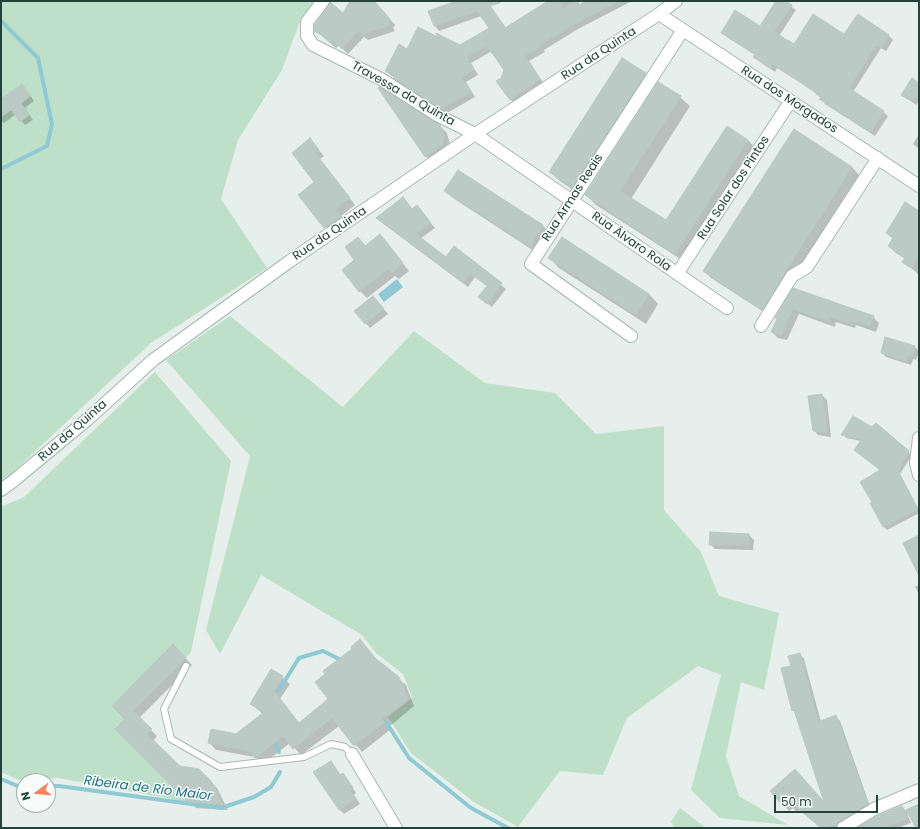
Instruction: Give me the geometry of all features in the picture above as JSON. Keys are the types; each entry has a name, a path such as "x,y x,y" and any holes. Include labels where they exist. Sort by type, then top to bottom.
{"street":[{"name":"Travessa da Quinta","path":"323,1 307,22 307,36 313,45 381,79 437,115 476,134"},
{"name":"Rua da Quinta","path":"1,490 88,419 153,360 290,261 476,134 659,14 676,1"},
{"name":"Rua dos Morgados","path":"659,14 919,186"},
{"name":"Rua Armas Reais","path":"631,336 531,264 683,30"},
{"name":"Rua Solar dos Pintos","path":"677,274 790,102"},
{"name":"Rua Álvaro Rola","path":"476,134 727,308"},
{"path":"761,326 792,276 807,267 878,158"},
{"path":"919,443 916,463 919,474"},
{"path":"352,754 396,828"},
{"path":"845,828 874,809 919,790"}],"lane":[{"path":"186,666 164,709 172,739 220,767 304,757 331,744 345,747 352,754"}],"green space":[{"path":"1,1 314,1 299,24 282,70 238,140 221,199 267,268 151,343 11,474 1,481"},
{"path":"230,316 343,407 414,331 485,383 555,393 596,434 664,426 664,510 701,552 719,596 779,613 764,690 741,682 726,756 739,796 788,825 720,818 691,790 721,675 698,666 627,718 603,775 560,771 518,827 474,802 411,753 388,717 412,698 403,674 376,653 362,635 261,575 220,654 206,630 250,456 166,360"},
{"path":"155,372 231,461 191,652 186,658 173,645 125,719 188,802 56,778 56,773 16,773 16,779 1,772 1,507 24,497"},
{"path":"680,808 706,828 675,828 671,822"}],"water":[{"path":"397,279 403,287 384,302 378,294"}],"building":[{"path":"350,1 374,1 390,19 388,22 390,25 361,35 358,31 342,49 333,40 330,43 322,35 314,31 314,26 330,2 343,13"},
{"path":"456,1 500,1 500,3 490,6 505,28 548,1 559,1 563,8 576,1 579,5 586,1 618,1 573,25 525,56 540,79 510,100 496,81 501,78 504,70 487,46 467,57 474,70 462,77 471,92 441,109 393,78 396,77 385,71 399,44 407,49 418,27 438,37 436,33 460,45 489,28 477,11 434,26 428,11"},
{"path":"776,1 785,1 792,5 774,32 794,44 813,14 844,34 858,14 889,35 881,48 876,45 849,88 884,111 871,132 819,99 821,97 816,93 773,64 770,68 753,57 755,54 721,33 735,10 760,26"},
{"path":"622,58 646,73 572,187 549,172"},
{"path":"912,78 919,83 919,100 914,97 911,101 901,95"},
{"path":"658,82 681,96 620,191 666,220 727,126 748,140 675,254 585,195"},
{"path":"22,84 30,96 21,103 29,115 20,122 11,110 1,117 1,99"},
{"path":"380,87 440,125 444,138 441,146 425,157 378,88"},
{"path":"794,129 852,167 762,310 703,271"},
{"path":"310,138 319,150 315,153 350,198 335,209 341,216 324,228 298,195 314,182 292,153"},
{"path":"458,170 543,225 530,246 444,191"},
{"path":"403,197 412,209 417,205 431,223 416,234 446,257 454,246 502,283 487,304 478,297 487,286 470,273 463,283 376,218"},
{"path":"905,202 919,211 919,256 911,268 902,262 905,258 888,246 893,238 886,233"},
{"path":"380,234 403,263 391,273 388,269 359,292 342,270 354,260 345,247 358,237 365,246"},
{"path":"562,237 649,294 636,315 548,258"},
{"path":"793,288 874,316 870,326 850,320 849,323 830,317 829,321 793,309 781,335 771,332 777,319 775,318"},
{"path":"373,296 384,309 365,324 354,311"},
{"path":"885,337 915,346 912,356 908,355 906,361 881,353"},
{"path":"822,394 827,433 813,431 808,396"},
{"path":"853,416 872,427 876,423 909,451 898,471 918,509 883,527 870,503 872,502 860,482 880,470 854,450 862,439 841,435"},
{"path":"710,532 749,534 749,545 709,545"},
{"path":"919,535 919,576 903,543"},
{"path":"360,639 375,658 399,677 408,699 382,719 385,722 354,746 332,718 293,749 283,736 255,758 249,751 208,743 211,729 236,734 264,712 250,704 271,669 283,676 274,691 299,723 328,699 315,682 325,674 323,671 352,649 351,647"},
{"path":"173,644 186,658 133,711 152,729 147,734 180,766 199,769 211,781 223,804 188,802 115,729 125,719 112,706"},
{"path":"800,653 818,722 836,715 868,804 837,824 821,828 795,806 792,808 788,804 784,807 770,791 795,769 824,802 794,710 792,711 781,668 791,666 788,656"},
{"path":"331,761 340,775 343,773 353,788 350,790 356,799 339,810 313,772"},
{"path":"919,804 919,828 916,828 906,810"},
{"path":"902,806 907,819 883,828 857,828 877,816"}],"waterway":[{"name":"Ribeira de Rio Maior","path":"1,21 38,58 52,124 47,146 1,169"},
{"path":"279,690 299,658 323,651 341,660"},
{"name":"Ribeira de Rio Maior","path":"386,722 409,758 471,808 508,828"},
{"path":"275,743 279,752"},
{"name":"Ribeira de Rio Maior","path":"56,786 221,808 254,797 271,787 280,772"},
{"name":"Ribeira de Rio Maior","path":"1,779 16,785"}]}
